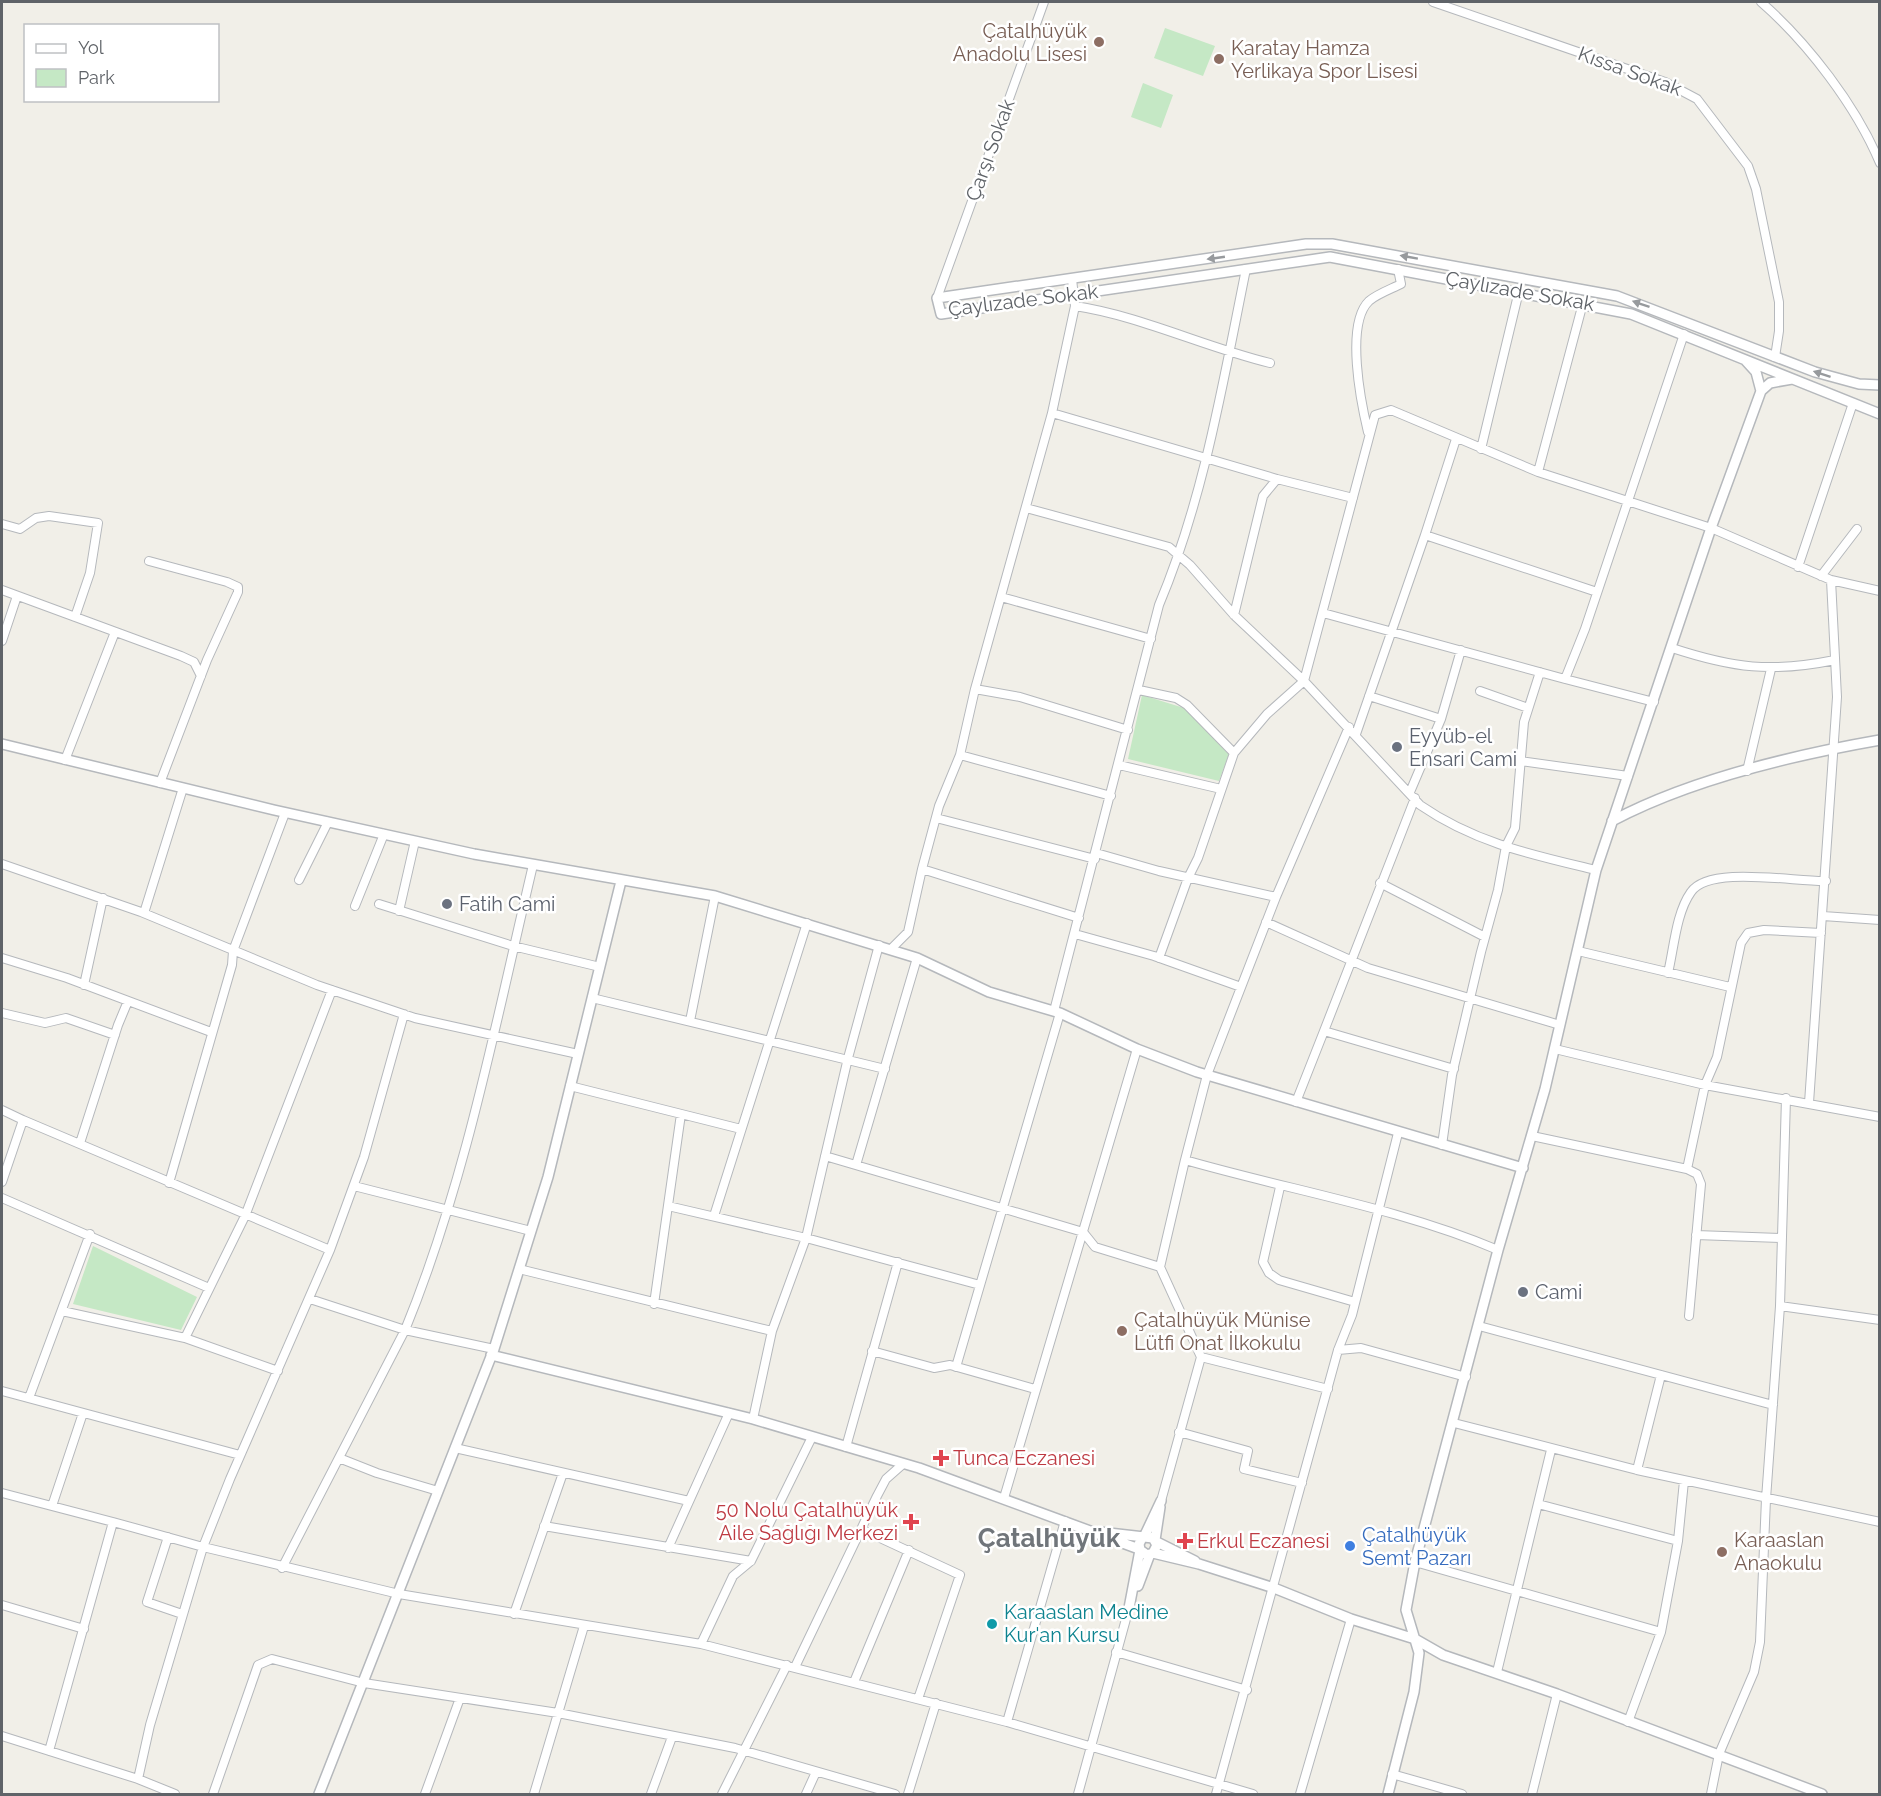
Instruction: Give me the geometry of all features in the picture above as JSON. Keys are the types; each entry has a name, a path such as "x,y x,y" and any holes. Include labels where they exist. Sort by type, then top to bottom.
{"street":[{"name":"Çarşı Sokak","path":"937,298 1044,2"},
{"name":"Kıssa Sokak","path":"1433,2 1665,82 1697,99 1742,155 1752,176 1779,302 1779,331 1775,357"},
{"path":"1761,2 1791,31 1848,102 1880,163"},
{"name":"Çaylızade Sokak","path":"1880,386 1838,379 1617,296 1332,244 1306,244 937,298 941,314 1323,257 1519,291 1631,314 1880,414"},
{"path":"956,1367 1057,1012 1160,605 1180,556 1206,457 1246,269"},
{"path":"1369,435 1357,378 1360,313 1369,301 1401,284 1398,269"},
{"path":"891,949 908,932 936,818 960,754 975,689 1052,413 1075,306 1072,279"},
{"path":"1481,449 1519,291"},
{"path":"1538,472 1583,303"},
{"path":"1075,306 1105,311 1229,353 1270,363"},
{"path":"1565,679 1597,592 1683,334"},
{"path":"1744,359 1755,372 1761,392"},
{"path":"1388,1794 1414,1692 1419,1653 1406,1610 1415,1562 1454,1423 1498,1250 1532,1137 1555,1049 1596,870 1711,528 1761,392 1778,380 1796,380"},
{"path":"1798,567 1853,403"},
{"path":"1159,958 1188,878 1198,858 1234,753 1267,714 1304,681 1375,416 1391,410 1538,472 1711,528 1831,580 1880,591"},
{"path":"1052,413 1277,480 1353,498"},
{"path":"1356,734 1393,631 1456,439"},
{"path":"1234,615 1263,496 1277,480"},
{"path":"1026,508 1169,548 1180,556 1234,615 1304,681 1412,795 1437,817 1497,846 1506,846 1596,870"},
{"path":"2,524 20,529 36,518 49,516 98,522 90,573 75,618"},
{"path":"1821,576 1857,529"},
{"path":"1425,535 1597,592"},
{"path":"149,561 238,587 236,599 201,676 160,783"},
{"path":"1809,1103 1835,748 1835,660 1831,580"},
{"path":"2,590 194,662 201,676"},
{"path":"2,641 17,596"},
{"path":"1001,597 1151,639"},
{"path":"1323,613 1654,702"},
{"path":"65,760 115,632"},
{"path":"1672,648 1709,660 1771,669 1835,660"},
{"path":"1296,1102 1440,719 1461,650"},
{"path":"1747,771 1771,669"},
{"path":"1442,1145 1454,1069 1498,890 1506,846 1515,828 1524,722 1540,672"},
{"path":"975,689 1020,697 1128,730"},
{"path":"1139,690 1176,698 1187,705 1234,753"},
{"path":"1480,691 1528,708"},
{"path":"1369,696 1440,719"},
{"path":"1129,1608 1156,1541 1161,1501 1201,1357 1160,1267 1185,1160 1207,1075 1276,897 1349,727"},
{"path":"1612,821 1648,802 1747,771 1835,748 1880,740"},
{"path":"2,744 285,813 415,841 533,865 715,896 917,958 989,992 1057,1012 1137,1049 1207,1075 1522,1168"},
{"path":"960,754 1111,796"},
{"path":"1520,761 1628,776"},
{"path":"1119,765 1221,789"},
{"path":"144,913 183,788"},
{"path":"169,1183 232,965 233,951 285,813"},
{"path":"936,818 1276,897"},
{"path":"299,880 328,822"},
{"path":"355,906 384,834"},
{"path":"399,910 415,841"},
{"path":"2,864 144,913 332,990 404,1014 578,1054"},
{"path":"282,1568 405,1330 422,1288 465,1146 533,865"},
{"path":"922,869 1079,918"},
{"path":"1668,973 1684,908 1691,891 1699,886 1719,878 1741,876 1826,881"},
{"path":"319,1794 492,1352 548,1177 621,881"},
{"path":"1380,883 1485,937"},
{"path":"690,1021 715,896"},
{"path":"84,985 103,898"},
{"path":"379,904 513,946 600,967"},
{"path":"1823,916 1880,920"},
{"path":"1266,922 1368,968 1560,1025"},
{"path":"714,1216 807,923"},
{"path":"1687,1169 1705,1085 1717,1057 1730,987 1741,944 1748,933 1764,930 1821,933"},
{"path":"1075,934 1159,958 1241,987"},
{"path":"753,1419 772,1331 806,1238 848,1058 879,945"},
{"path":"1578,951 1730,987"},
{"path":"2,958 84,985 211,1032"},
{"path":"856,1165 917,958"},
{"path":"185,1338 245,1216 332,990"},
{"path":"592,998 848,1058 885,1069"},
{"path":"80,1143 128,1001"},
{"path":"2,1013 45,1023 66,1018 115,1035"},
{"path":"138,1779 182,1614 203,1547 240,1455 330,1250 354,1186 404,1014"},
{"path":"1324,1031 1454,1069"},
{"path":"1004,1498 1137,1049"},
{"path":"1555,1049 1705,1085 1880,1117"},
{"path":"570,1086 741,1129"},
{"path":"1711,1794 1719,1754 1754,1672 1760,1642 1766,1499 1780,1306 1786,1098"},
{"path":"2,1110 245,1216 330,1250"},
{"path":"654,1304 681,1114"},
{"path":"2,1182 23,1120"},
{"path":"1216,1794 1247,1690 1338,1350 1355,1302 1398,1133"},
{"path":"1532,1137 1687,1169 1697,1174 1701,1184 1689,1316"},
{"path":"825,1156 1083,1232 1095,1247 1160,1267"},
{"path":"1185,1160 1280,1187 1379,1209 1466,1236 1498,1250"},
{"path":"354,1186 531,1231"},
{"path":"1280,1187 1263,1262 1269,1273 1279,1280 1355,1302"},
{"path":"2,1198 90,1234 209,1288"},
{"path":"668,1206 806,1238 980,1285"},
{"path":"29,1398 90,1234"},
{"path":"1696,1235 1781,1238"},
{"path":"846,1447 898,1262"},
{"path":"519,1269 654,1304 772,1331"},
{"path":"310,1299 405,1330 753,1419 903,1464 1095,1531 1119,1543 1152,1554 1199,1564 1274,1588 1351,1619 1415,1639 1443,1655 1557,1694 1822,1794"},
{"path":"1780,1306 1880,1320"},
{"path":"62,1311 185,1338 278,1371"},
{"path":"1479,1326 1773,1405"},
{"path":"1338,1350 1361,1348 1466,1377"},
{"path":"872,1351 934,1368 956,1367 1035,1389"},
{"path":"1201,1357 1328,1389"},
{"path":"1637,1470 1661,1375"},
{"path":"2,1391 240,1455"},
{"path":"52,1506 83,1413"},
{"path":"668,1548 729,1413"},
{"path":"1454,1423 1551,1450 1684,1481 1880,1522"},
{"path":"1179,1432 1248,1451 1244,1469 1302,1483"},
{"path":"701,1644 733,1576 751,1561 812,1437"},
{"path":"454,1448 689,1501"},
{"path":"1497,1672 1551,1450"},
{"path":"339,1458 377,1473 438,1491"},
{"path":"722,1794 862,1530 886,1479 903,1464"},
{"path":"514,1614 563,1473"},
{"path":"1628,1722 1660,1632 1678,1541 1684,1481"},
{"path":"2,1493 282,1568 399,1594 701,1644 1007,1722 1253,1794"},
{"path":"1078,1794 1129,1608 1143,1538 1161,1501"},
{"path":"1538,1504 1678,1541"},
{"path":"1007,1722 1065,1521"},
{"path":"49,1750 113,1522"},
{"path":"544,1526 751,1561"},
{"path":"862,1530 960,1575 918,1699"},
{"path":"1095,1531 1122,1533 1156,1541 1199,1564"},
{"path":"168,1537 147,1602 182,1614"},
{"path":"854,1682 909,1550"},
{"path":"1415,1562 1660,1632"},
{"path":"2,1605 84,1629"},
{"path":"1300,1794 1351,1619"},
{"path":"534,1794 584,1626"},
{"path":"1116,1652 1247,1690"},
{"path":"213,1794 258,1665 262,1661 272,1659 364,1683 558,1713 743,1751 895,1794"},
{"path":"1532,1794 1557,1694"},
{"path":"425,1794 460,1698"},
{"path":"908,1794 936,1703"},
{"path":"651,1794 672,1737"},
{"path":"2,1738 49,1750 138,1779 164,1792 175,1794"},
{"path":"806,1794 816,1772"},
{"path":"1392,1774 1462,1794"}],"green space":[{"path":"1165,28 1215,46 1203,76 1154,58"},
{"path":"1143,83 1173,95 1161,128 1131,117"},
{"path":"1142,695 1184,708 1229,754 1219,781 1128,759"},
{"path":"93,1246 197,1297 181,1330 73,1304"}],"place":[{"name":"Çatalhüyük Anadolu Lisesi","path":"1099,42"},
{"name":"Karatay Hamza Yerlikaya Spor Lisesi","path":"1219,59"},
{"name":"Eyyüb-el Ensari Cami","path":"1397,747"},
{"name":"Fatih Cami","path":"447,904"},
{"name":"Cami","path":"1523,1292"},
{"name":"Çatalhüyük Münise Lütfi Onat İlkokulu","path":"1122,1331"},
{"name":"Tunca Eczanesi","path":"941,1458"},
{"name":"50 Nolu Çatalhüyük Aile Sağlığı Merkezi","path":"911,1522"},
{"name":"Erkul Eczanesi","path":"1185,1541"},
{"name":"Çatalhüyük Semt Pazarı","path":"1350,1546"},
{"name":"Karaaslan Anaokulu","path":"1722,1552"},
{"name":"Karaaslan Medine Kur'an Kursu","path":"992,1624"}],"district":[{"name":"Çatalhüyük","path":"1049,1538"}]}
